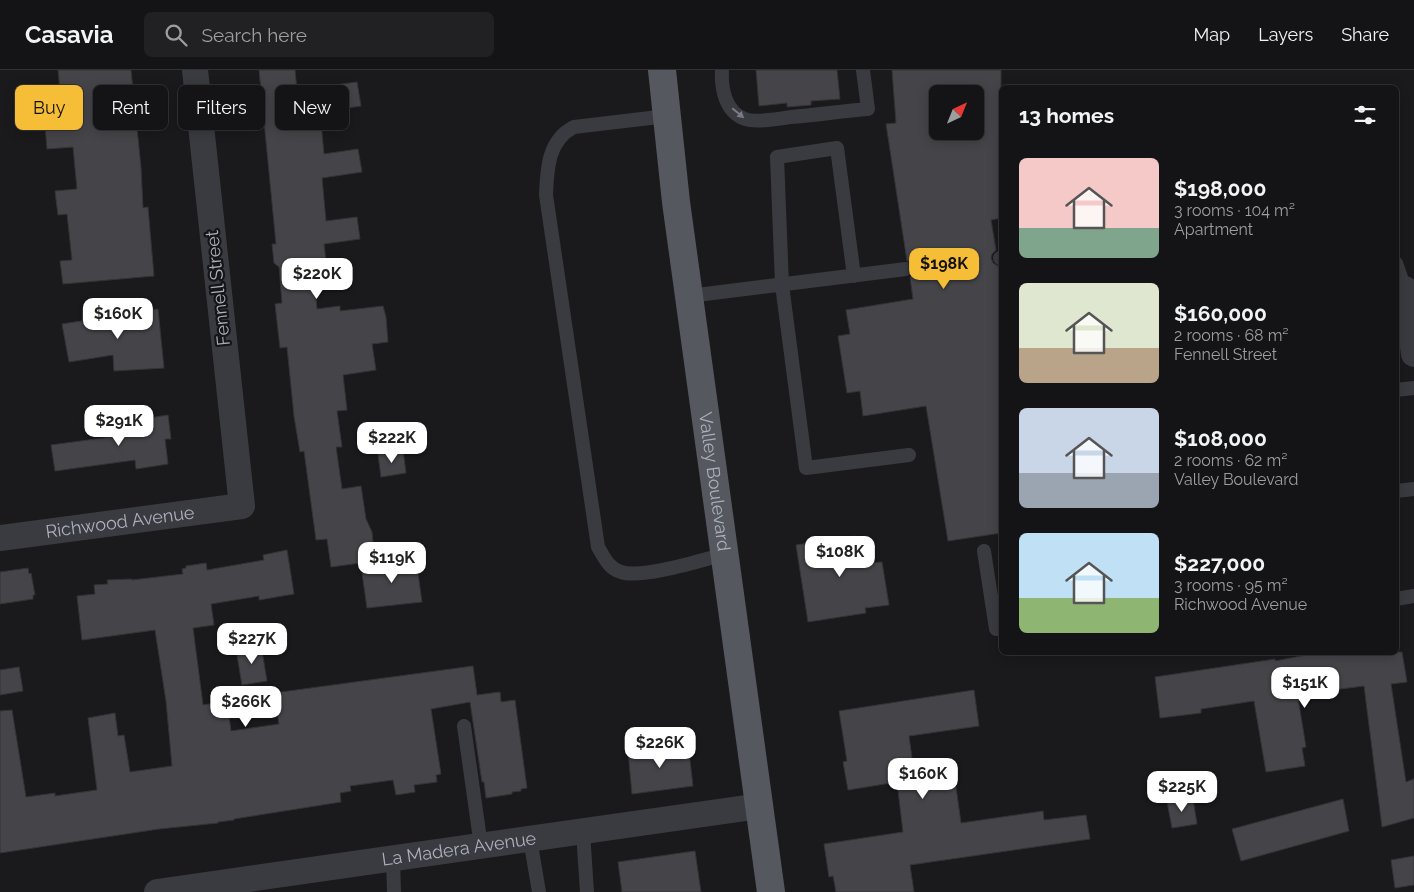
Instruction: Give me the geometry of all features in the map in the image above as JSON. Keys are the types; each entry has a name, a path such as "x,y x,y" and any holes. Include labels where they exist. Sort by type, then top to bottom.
{"main road":[{"name":"Valley Boulevard","path":"662,70 676,202 771,892"}],"street":[{"name":"Fennell Street","path":"195,70 242,506"},
{"path":"1403,299 1414,354"},
{"name":"Richwood Avenue","path":"0,538 242,506"},
{"name":"La Madera Avenue","path":"157,892 760,806"}],"lane":[{"path":"722,70 724,97 733,110 745,119 766,120 868,109 863,70"},
{"path":"667,116 574,127 564,132 558,139 547,167 546,195 598,547 608,564 620,572 639,574 725,554"},
{"path":"854,276 837,148 777,157 782,285 806,468 909,455"},
{"path":"689,296 906,269"},
{"path":"1399,278 1403,299"},
{"path":"1399,390 1414,388"},
{"path":"1399,491 1414,489"},
{"path":"984,551 996,630 999,629"},
{"path":"1399,598 1414,596"},
{"path":"464,726 481,846"},
{"path":"583,832 586,892"},
{"path":"530,839 539,892"},
{"path":"393,858 394,892"}],"building":[{"path":"58,70 131,70 133,85 93,85 93,130 137,130 143,208 148,207 154,276 63,284 60,261 72,260 67,214 58,215 55,191 77,189 73,147 47,149 45,130 83,130 83,85 59,85"},
{"path":"259,70 295,70 296,85 275,85 275,130 322,130 324,154 358,149 362,172 322,178 326,221 357,217 360,239 324,244 326,261 312,262 317,309 340,306 340,311 383,306 386,317 388,342 372,344 376,370 343,375 347,410 337,411 342,447 336,447 342,489 361,486 366,519 372,532 375,561 331,567 327,539 316,540 304,451 300,452 294,416 287,347 280,348 275,304 282,303 279,267 274,263 272,244 276,244 265,130 265,85 260,85"},
{"path":"756,70 837,70 840,99 811,101 811,105 787,107 787,103 759,106"},
{"path":"892,70 1001,70 1001,85 999,85 999,218 991,220 996,250 991,258 993,263 998,266 999,272 999,533 948,541 926,406 863,416 860,391 847,393 838,336 850,334 846,310 913,299 910,277 914,273 915,267 913,263 907,261 886,124 896,123"},
{"path":"357,82 361,106 349,108 349,85 334,85"},
{"path":"158,309 164,368 114,371 113,355 69,362 62,324"},
{"path":"168,415 171,439 165,439 168,464 136,469 135,460 55,471 51,445 125,435 124,422"},
{"path":"403,450 406,473 381,477 378,454"},
{"path":"855,536 855,538 867,536 871,563 882,562 889,605 865,608 866,613 808,622 796,545"},
{"path":"287,550 294,594 259,600 259,596 211,604 214,625 193,628 203,705 227,701 231,731 279,724 274,693 473,666 477,695 500,692 501,702 515,700 527,788 512,792 512,794 486,798 470,702 431,709 441,774 436,775 437,782 414,785 415,792 396,795 393,780 350,786 351,791 340,793 341,802 218,823 159,829 0,853 0,711 12,710 26,797 55,793 55,796 97,790 88,718 115,713 118,736 124,735 130,772 172,766 166,701 155,630 82,640 77,596 95,594 94,585 108,584 107,580 132,580 183,574 182,569 186,568 186,566 206,563 207,570 264,560 263,555"},
{"path":"416,559 422,602 367,608 361,566"},
{"path":"28,568 29,574 31,573 35,595 33,595 33,599 0,604 0,572"},
{"path":"261,645 267,681 242,685 236,649"},
{"path":"1399,652 1402,652 1407,682 1391,684 1406,782 1414,779 1414,818 1382,827 1364,686 1324,691 1324,694 1298,698 1306,747 1302,748 1305,766 1266,772 1254,701 1201,709 1201,713 1160,718 1155,677 1275,659 1275,661 1306,655 1399,655"},
{"path":"19,667 23,691 0,695 0,670"},
{"path":"974,690 979,726 909,736 915,779 954,773 961,823 1043,811 1044,820 1086,815 1090,839 910,865 914,892 836,892 833,876 829,877 824,844 903,832 897,782 848,790 843,762 847,761 839,711"},
{"path":"688,743 693,786 632,794 628,751"},
{"path":"1193,799 1197,824 1172,828 1167,802"},
{"path":"1343,799 1349,831 1241,861 1232,829"},
{"path":"695,851 701,892 622,892 618,862"},
{"path":"1414,856 1414,885 1395,888 1391,860"}]}
